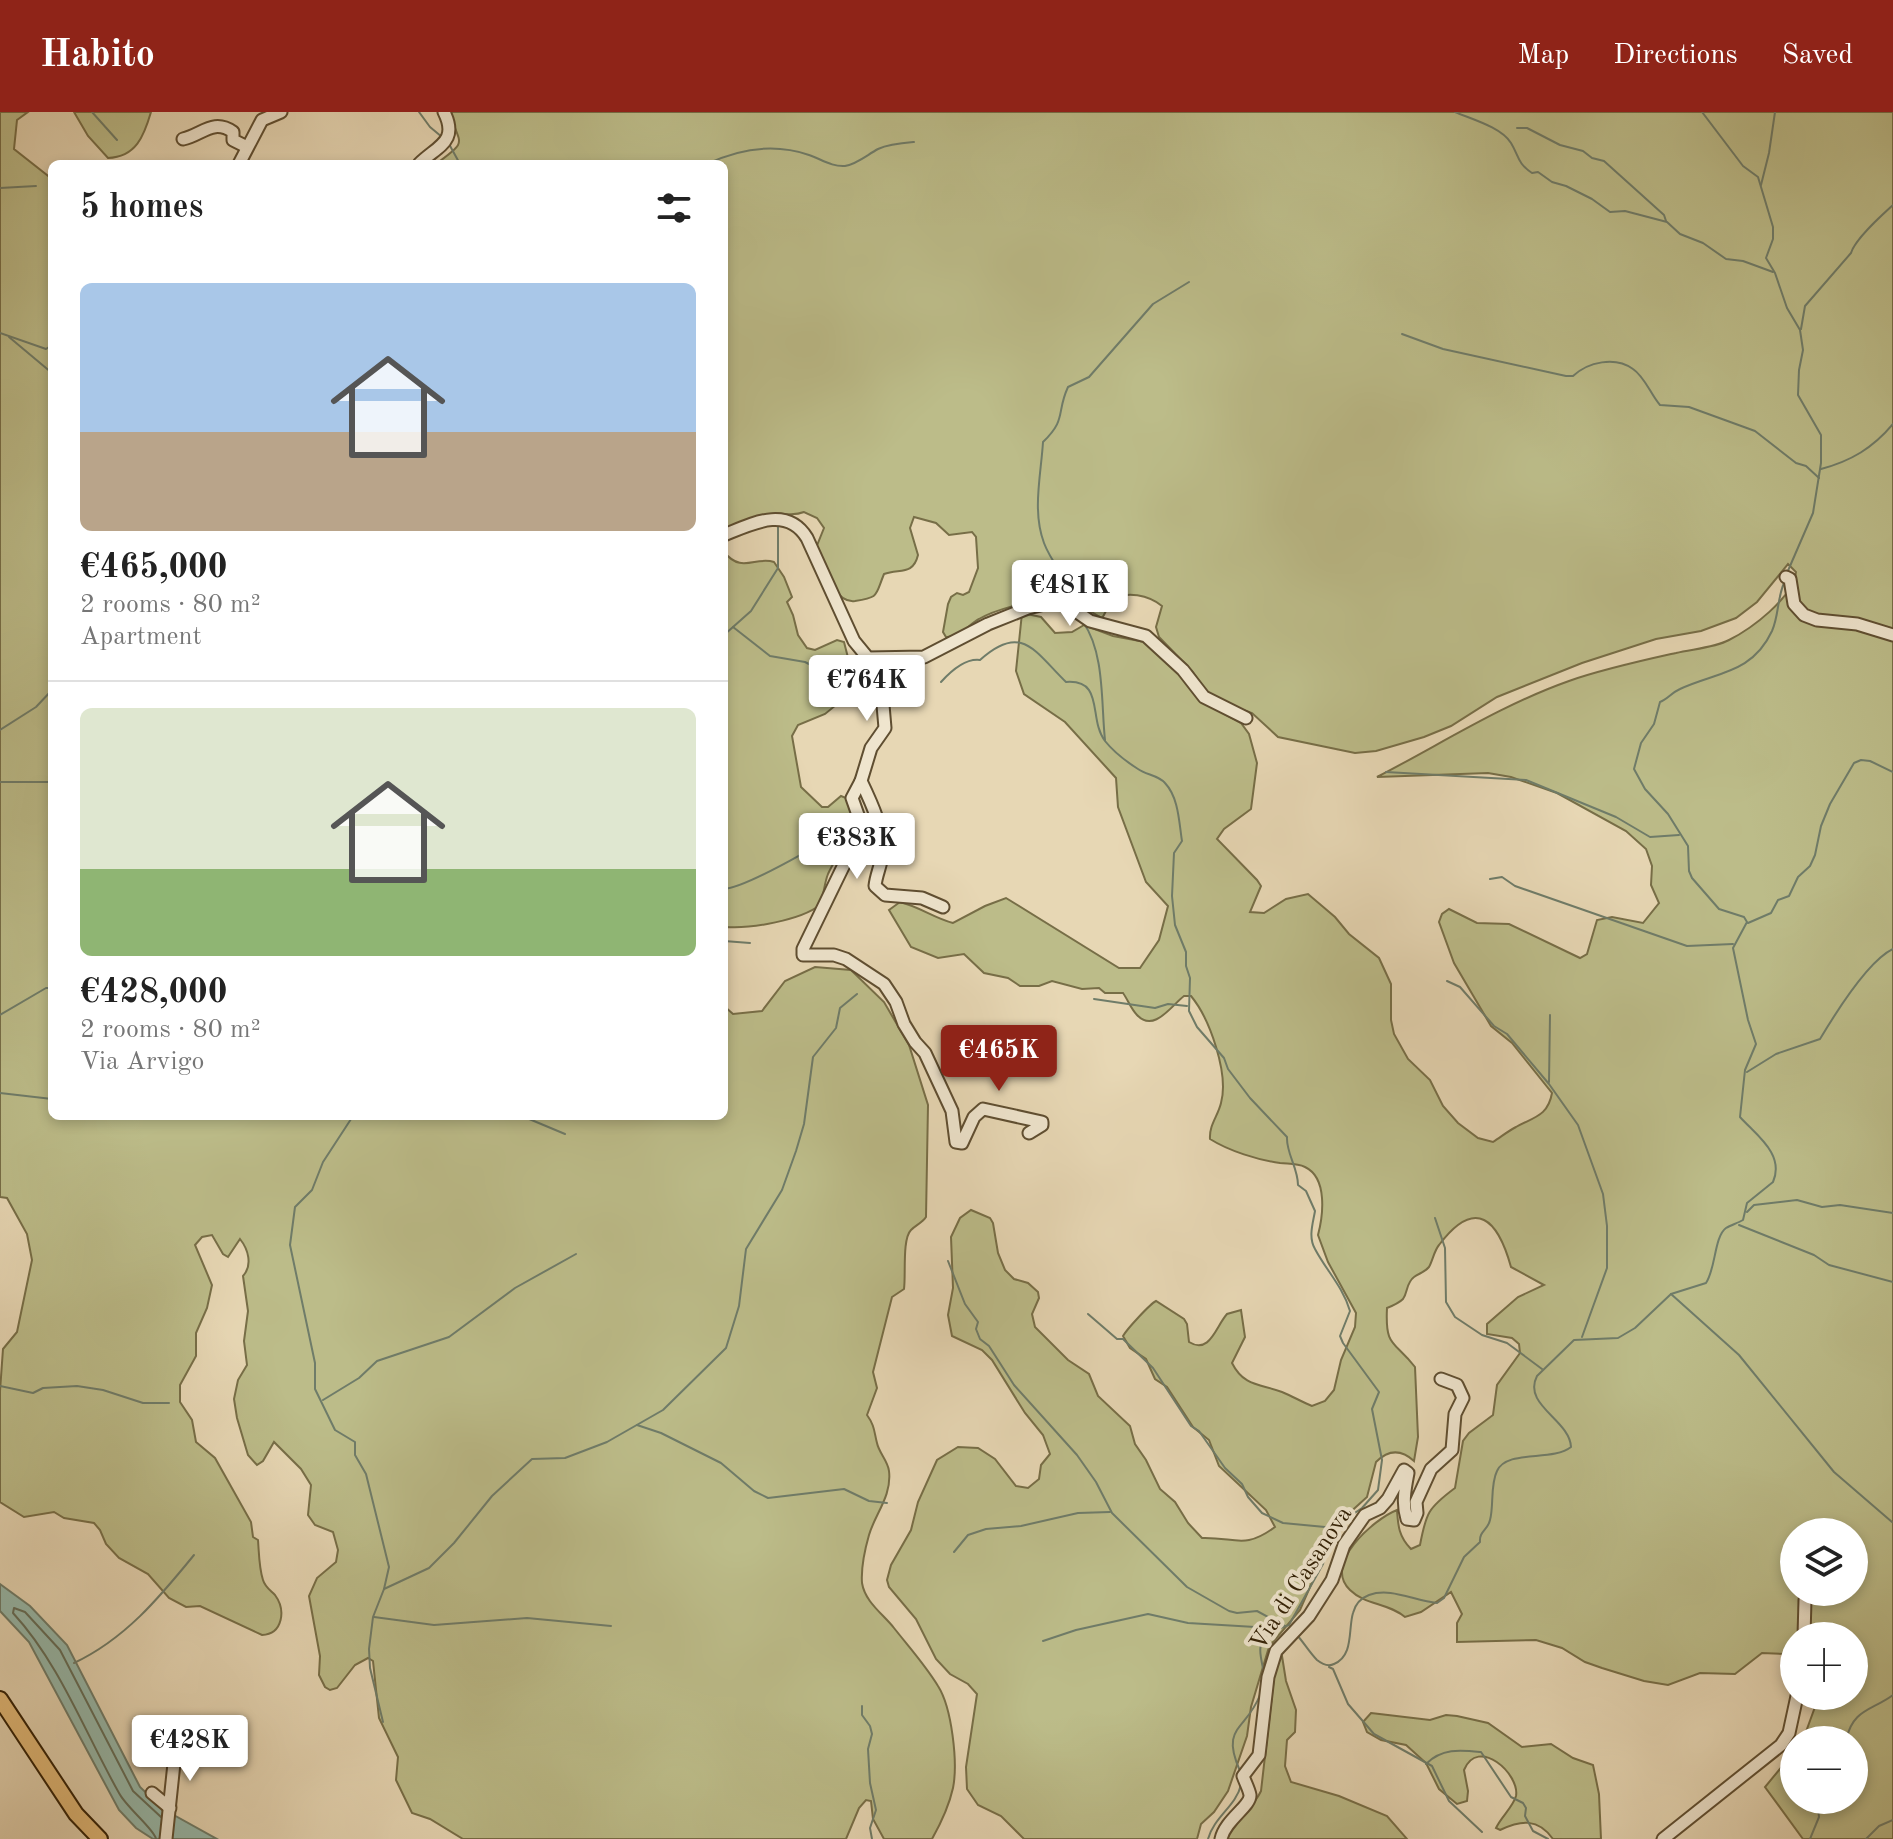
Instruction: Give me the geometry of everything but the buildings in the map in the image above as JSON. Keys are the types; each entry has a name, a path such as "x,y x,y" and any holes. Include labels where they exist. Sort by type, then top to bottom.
{"main road":[{"path":"0,1699 50,1777 100,1839"}],"street":[{"path":"241,160 262,120 281,112"},
{"path":"424,160 446,140 450,124 444,112"},
{"path":"183,139 211,125 229,128 233,132 233,140 247,147"},
{"path":"728,534 779,518 797,525 807,538 859,649 868,658 918,658 988,624 1028,608 1057,601 1090,621 1146,636 1183,670 1204,697 1246,718"},
{"path":"1786,577 1790,579 1794,604 1804,615 1817,620 1857,624 1893,635"},
{"path":"910,690 918,658"},
{"path":"879,659 885,728 871,748 852,798 858,815 857,838 803,949 803,955 834,955 846,959 884,984 896,1002 904,1024 925,1053 952,1111 956,1142 962,1143 977,1113 983,1109 1042,1122 1029,1133"},
{"path":"861,781 882,835 876,889 885,895 922,898 943,907"},
{"name":"Via di Casanova","path":"1221,1839 1227,1823 1248,1804 1250,1797 1243,1776 1259,1755 1268,1677 1276,1651 1309,1616 1332,1580 1344,1545 1365,1515 1380,1508 1388,1499 1404,1470 1408,1473 1405,1511 1407,1519 1414,1520 1416,1502 1431,1469 1452,1450 1455,1414 1463,1398 1457,1385 1441,1379"},
{"path":"1663,1839 1781,1745 1789,1733 1794,1710"},
{"path":"166,1839 175,1754"},
{"path":"152,1793 170,1808"}],"green space":[{"path":"0,112 28,112 17,120 14,149 48,176 48,1120 728,1120 728,1010 733,1014 762,1011 785,981 815,967 851,970 884,1002 909,1045 928,1105 926,1217 908,1235 904,1289 892,1297 873,1372 877,1388 867,1415 888,1467 889,1480 886,1497 869,1535 862,1583 875,1607 928,1671 947,1708 953,1736 953,1788 932,1839 884,1839 873,1819 871,1801 866,1800 859,1808 846,1839 463,1839 430,1819 412,1813 396,1780 398,1757 379,1718 373,1661 368,1658 355,1665 337,1688 330,1690 319,1675 320,1656 309,1596 317,1578 336,1562 338,1550 333,1532 315,1525 308,1515 311,1485 301,1469 274,1442 263,1461 257,1465 248,1455 234,1399 238,1380 247,1365 244,1341 248,1311 243,1276 249,1262 240,1239 228,1257 212,1235 202,1237 195,1245 212,1285 207,1308 196,1333 196,1356 180,1385 180,1402 192,1420 196,1442 215,1458 251,1522 253,1537 258,1540 263,1580 281,1607 278,1626 269,1634 262,1635 200,1606 186,1607 169,1598 148,1574 119,1558 106,1544 94,1523 64,1518 54,1512 24,1517 0,1502 3,1349 17,1332 32,1260 27,1234 7,1198 0,1197"},
{"path":"74,112 151,112 137,144 126,154 108,158 88,136"},
{"path":"449,112 1893,112 1893,1839 1803,1839 1785,1814 1868,1814 1868,1726 1808,1726 1814,1710 1868,1710 1868,1622 1780,1622 1780,1654 1762,1653 1735,1674 1700,1673 1668,1685 1602,1668 1562,1648 1536,1640 1457,1642 1457,1623 1462,1614 1451,1592 1421,1612 1405,1617 1350,1590 1343,1579 1342,1568 1347,1556 1365,1532 1387,1515 1397,1510 1404,1540 1411,1549 1420,1545 1430,1512 1455,1488 1463,1441 1493,1415 1497,1385 1520,1353 1519,1344 1512,1338 1487,1334 1487,1324 1518,1297 1544,1285 1511,1267 1499,1237 1484,1220 1475,1218 1464,1221 1452,1230 1437,1247 1429,1267 1411,1279 1403,1299 1387,1308 1389,1337 1415,1367 1418,1437 1414,1461 1395,1452 1376,1462 1367,1497 1345,1517 1300,1610 1269,1647 1251,1707 1247,1736 1228,1791 1214,1812 1201,1824 1197,1839 1024,1839 1001,1816 978,1805 967,1789 966,1767 977,1694 936,1659 916,1619 889,1587 887,1580 891,1565 911,1530 918,1502 937,1460 958,1447 978,1448 995,1459 1016,1486 1028,1488 1039,1479 1041,1465 1050,1454 1043,1435 1025,1413 992,1360 982,1350 952,1336 948,1315 953,1288 951,1237 960,1218 971,1210 990,1218 993,1223 998,1253 1005,1270 1014,1279 1028,1283 1038,1292 1039,1298 1032,1314 1035,1327 1068,1360 1089,1374 1098,1396 1130,1426 1135,1444 1160,1489 1175,1502 1202,1538 1247,1540 1275,1527 1266,1510 1219,1466 1209,1440 1193,1427 1167,1387 1155,1379 1146,1359 1130,1348 1123,1336 1125,1333 1156,1301 1184,1319 1189,1342 1202,1345 1212,1337 1227,1314 1241,1310 1245,1337 1232,1363 1237,1371 1254,1384 1282,1392 1312,1406 1325,1401 1334,1390 1341,1360 1355,1327 1356,1313 1328,1262 1318,1235 1322,1198 1321,1188 1312,1172 1299,1165 1271,1162 1244,1154 1210,1139 1221,1103 1222,1077 1211,1032 1191,996 1184,996 1162,1016 1150,1021 1137,1015 1123,993 1105,993 1099,988 1082,989 1052,981 1039,986 1020,986 1008,978 984,973 964,954 938,958 911,947 889,910 900,902 953,923 1006,898 1119,968 1140,968 1159,940 1168,906 1146,882 1118,807 1116,778 1065,722 1024,694 1016,671 1022,613 1041,617 1055,633 1072,632 1084,625 1113,636 1145,642 1184,677 1199,700 1241,723 1249,734 1257,763 1251,809 1224,829 1217,839 1261,886 1250,912 1264,913 1286,899 1308,894 1379,958 1391,984 1394,1034 1408,1059 1430,1080 1443,1106 1458,1123 1478,1138 1493,1142 1539,1115 1547,1107 1552,1093 1512,1043 1491,1026 1454,963 1439,922 1442,914 1449,909 1477,923 1509,924 1580,958 1587,954 1597,920 1612,917 1643,923 1659,903 1651,885 1652,866 1646,849 1626,831 1557,793 1511,777 1488,773 1377,777 1495,713 1569,681 1723,643 1759,621 1779,602 1796,572 1788,564 1757,602 1736,618 1701,631 1656,639 1582,663 1497,697 1451,726 1424,737 1376,751 1355,753 1278,737 1252,713 1224,703 1207,692 1192,671 1159,637 1156,627 1162,606 1144,597 1117,597 1102,618 1062,595 997,611 960,633 946,637 943,632 951,597 969,592 978,568 976,537 972,532 949,535 936,523 914,517 910,528 918,555 916,562 909,569 884,574 876,594 855,601 841,596 826,573 816,548 824,528 817,518 804,512 765,515 728,533 728,160 442,160 454,151 459,142"},
{"path":"728,555 743,563 774,562 792,597 787,602 798,635 807,648 815,650 837,640 844,642 855,685 852,692 825,714 798,725 792,736 801,787 822,807 828,807 841,796 846,798 851,808 848,837 828,874 820,905 788,919 728,927"},
{"path":"1282,1656 1286,1681 1296,1710 1295,1732 1287,1740 1285,1766 1291,1782 1339,1796 1387,1816 1407,1839 1227,1839 1261,1791 1275,1669"},
{"path":"1371,1713 1430,1720 1446,1715 1488,1723 1522,1747 1551,1744 1573,1758 1593,1765 1599,1794 1601,1839 1553,1839 1541,1827 1529,1823 1500,1830 1496,1828 1516,1796 1512,1778 1505,1769 1488,1757 1470,1760 1464,1770 1467,1801 1457,1804 1439,1789 1426,1763 1406,1745 1381,1740 1367,1732 1363,1722"},
{"path":"1780,1769 1780,1808 1765,1787"}],"water":[{"path":"0,1584 30,1606 67,1645 140,1787 163,1809 217,1839 153,1839 136,1828 119,1810 29,1642 0,1611"}],"waterway":[{"path":"92,112 117,140"},
{"path":"419,112 442,137"},
{"path":"1455,112 1500,132 1511,143 1521,163 1532,173 1538,172 1552,182 1592,199 1610,212 1625,211 1667,222 1680,234 1703,243 1726,259 1743,261 1773,272"},
{"path":"1702,112 1743,166 1758,177 1773,227 1773,239 1766,258 1800,330 1803,350 1798,395 1821,435 1821,463 1813,513 1787,573"},
{"path":"1761,185 1775,112"},
{"path":"1517,128 1527,128 1560,145 1604,161 1664,215 1666,221"},
{"path":"717,160 745,151 770,148 796,151 845,166 882,147 914,142"},
{"path":"449,144 458,160"},
{"path":"0,188 36,186"},
{"path":"1801,329 1805,306 1875,221 1893,205"},
{"path":"1078,605 1047,551 1040,531 1038,493 1043,442 1058,421 1068,387 1089,377 1153,304 1189,282"},
{"path":"0,333 48,348"},
{"path":"1402,334 1443,349 1566,376 1573,376 1586,367 1602,362 1626,365 1641,377 1660,405 1689,407 1755,431 1819,478"},
{"path":"9,337 48,370"},
{"path":"1821,469 1861,452 1893,424"},
{"path":"728,631 751,611 778,568 778,526"},
{"path":"1297,1635 1317,1660 1332,1665 1345,1655 1354,1610 1366,1596 1394,1593 1437,1603 1444,1598 1464,1557 1480,1542 1489,1523 1495,1477 1502,1464 1520,1458 1553,1454 1571,1447 1569,1437 1536,1396 1534,1386 1537,1376 1574,1340 1618,1338 1635,1328 1671,1294 1706,1283 1722,1232 1743,1220 1747,1203 1773,1182 1776,1172 1772,1154 1740,1117 1745,1070 1756,1044 1733,948 1747,922 1744,917 1719,909 1692,878 1688,846 1668,814 1645,789 1634,769 1641,743 1654,724 1660,702 1680,689 1744,664 1764,645 1774,625 1784,583"},
{"path":"1083,622 1099,663 1105,740"},
{"path":"733,627 770,656 805,662 858,689"},
{"path":"941,682 959,666 980,660 1007,643 1017,642 1027,646 1066,682 1086,687 1094,702 1097,722 1105,741 1129,763 1162,780 1170,789 1178,811 1182,841 1174,853 1172,896 1175,925 1186,952 1190,978 1189,1011 1197,1027 1224,1058 1228,1069 1250,1098 1287,1137 1298,1185 1306,1191 1315,1211 1313,1244 1350,1311 1340,1336 1379,1392 1372,1409 1382,1460 1378,1490 1362,1508 1343,1521 1339,1532 1331,1536 1323,1564 1289,1625 1262,1641 1260,1654 1264,1673"},
{"path":"0,730 36,707 48,694"},
{"path":"1748,923 1771,913 1778,900 1789,896 1798,877 1810,866 1830,804 1854,763 1870,761 1893,772"},
{"path":"1386,772 1526,780 1616,817 1650,837 1679,835"},
{"path":"0,782 48,782"},
{"path":"728,888 776,869 804,853"},
{"path":"1490,879 1502,877 1515,886 1687,946 1733,944"},
{"path":"728,941 750,943"},
{"path":"1747,1072 1776,1054 1820,1039 1863,976 1893,949"},
{"path":"1447,981 1460,987 1494,1026 1507,1034 1578,1125 1603,1194 1607,1226 1607,1268 1582,1337"},
{"path":"0,1015 48,988"},
{"path":"384,1589 429,1568 492,1496 532,1459 565,1458 607,1442 663,1410 726,1348 739,1306 746,1249 782,1190 796,1151 804,1124 813,1057 836,1028 840,1008 857,994"},
{"path":"1094,999 1155,1008 1168,1004 1187,1006"},
{"path":"1549,1082 1550,1015"},
{"path":"0,1093 48,1099"},
{"path":"350,1120 323,1162 312,1190 295,1207 290,1245 315,1363 315,1389 335,1430 355,1442 355,1455 366,1474 389,1567 373,1617 369,1649 370,1668 383,1722"},
{"path":"532,1120 565,1134"},
{"path":"1747,1212 1754,1205 1797,1200 1822,1207 1840,1205 1893,1213"},
{"path":"1435,1218 1445,1248 1446,1302 1455,1317 1482,1335 1507,1343 1542,1369"},
{"path":"1739,1225 1814,1255 1829,1265 1893,1282"},
{"path":"323,1400 359,1378 377,1361 449,1337 515,1288 576,1254"},
{"path":"948,1261 965,1304 978,1322 976,1329 980,1339 989,1346 1014,1385 1077,1455 1112,1513 1187,1587 1229,1611 1257,1611 1285,1626"},
{"path":"1671,1294 1739,1355 1834,1472 1892,1522"},
{"path":"1088,1314 1117,1339 1123,1339 1153,1368 1191,1426 1199,1431 1262,1513 1283,1523 1325,1527 1331,1536"},
{"path":"0,1386 33,1393 43,1388 77,1386 103,1390 143,1403 169,1403"},
{"path":"637,1425 661,1433 721,1463 754,1491 768,1498 844,1489 869,1501 887,1503"},
{"path":"954,1552 968,1535 986,1529 1021,1526 1078,1513 1110,1512"},
{"path":"74,1663 125,1630 194,1555"},
{"path":"1043,1641 1076,1630 1148,1614 1188,1623 1273,1628"},
{"path":"374,1617 434,1625 527,1618 611,1626"},
{"path":"1329,1667 1333,1669 1348,1704 1374,1734 1432,1766 1449,1801 1482,1832"},
{"path":"1240,1771 1234,1737 1260,1695"},
{"path":"1851,1726 1858,1716 1893,1695"},
{"path":"862,1706 862,1715 872,1734 868,1749 870,1783 876,1810 870,1828 872,1839"},
{"path":"1426,1764 1445,1753 1481,1752 1511,1797 1523,1803 1525,1816 1533,1831 1548,1839"},
{"path":"1208,1839 1241,1785"},
{"path":"1810,1839 1819,1814"},
{"path":"1866,1839 1879,1826 1893,1820"}]}
